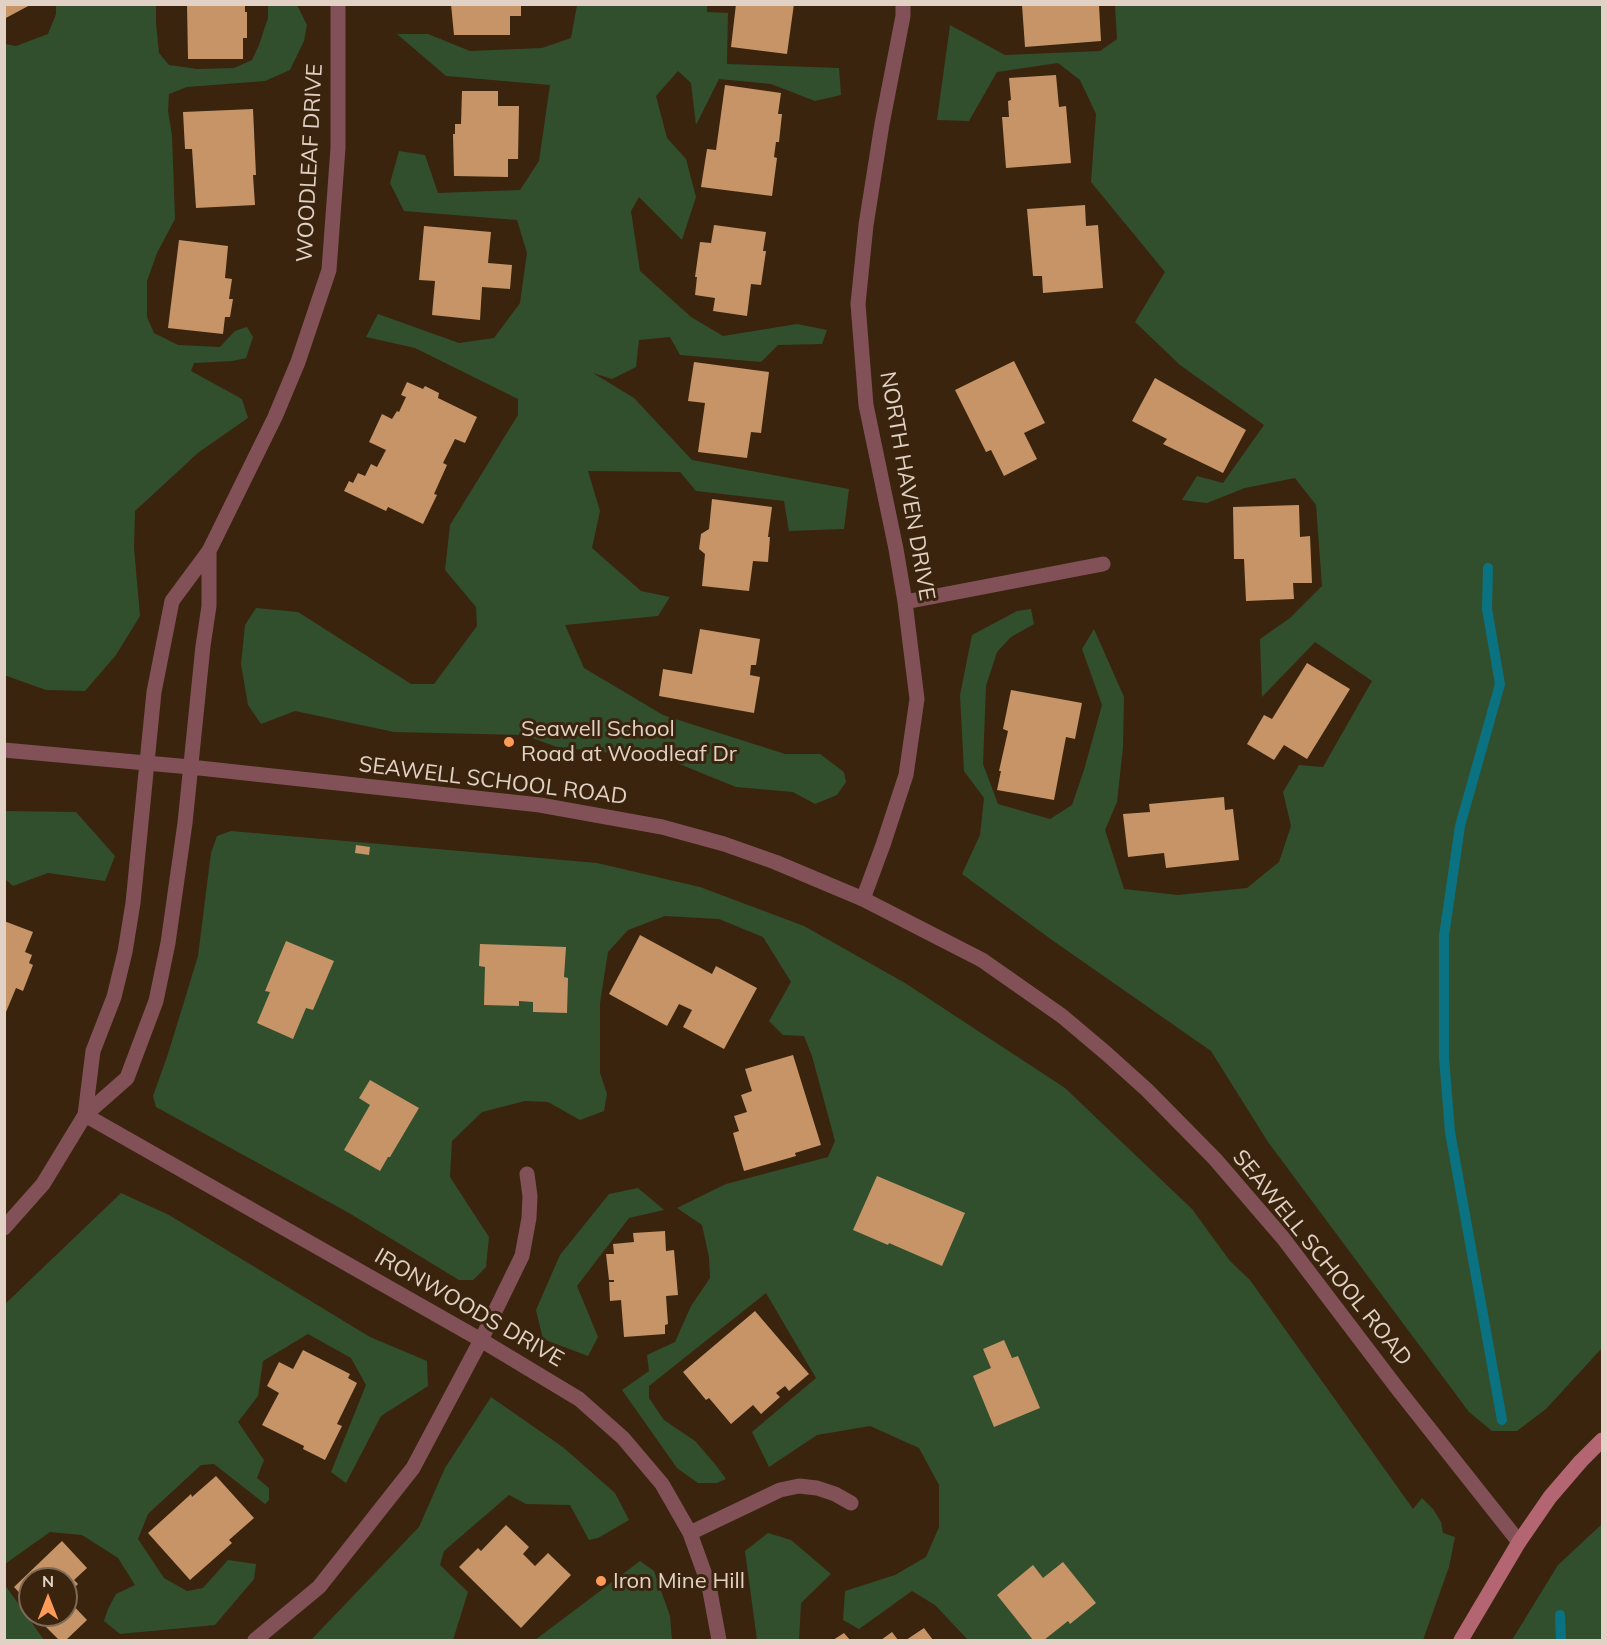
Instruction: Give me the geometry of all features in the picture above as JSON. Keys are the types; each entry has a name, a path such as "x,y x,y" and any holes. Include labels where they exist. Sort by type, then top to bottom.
{"main road":[{"path":"1461,1641 1519,1542 1550,1497 1602,1440"}],"street":[{"name":"WOODLEAF DRIVE","path":"147,763 154,692 172,601 209,552 275,417 298,362 329,270 338,147 338,4"},
{"name":"NORTH HAVEN DRIVE","path":"863,899 906,775 917,699 896,549 866,405 858,304 866,225 882,124 903,16 903,4"},
{"name":"WOODLEAF DRIVE","path":"190,767 209,606 209,552"},
{"path":"905,603 1103,564"},
{"name":"SEAWELL SCHOOL ROAD","path":"4,750 190,767 540,805 662,827 724,844 775,862 863,899 982,960 1062,1016 1154,1097 1215,1160 1283,1238 1404,1397 1519,1542"},
{"path":"86,1115 93,1051 114,997 134,903 147,763"},
{"path":"4,1228 43,1184 86,1115 127,1078 156,1001 168,943 185,823 190,767"},
{"name":"IRONWOODS DRIVE","path":"86,1115 481,1340 579,1399 623,1438 662,1484 690,1533 709,1586 719,1641"},
{"path":"255,1641 319,1587 413,1468 481,1340 522,1256 529,1218 530,1196 527,1174"},
{"path":"690,1533 780,1490 799,1486 817,1488 851,1503"}],"green space":[{"path":"56,5 156,5 159,53 169,65 197,69 234,68 252,60 268,18 268,5 297,5 307,25 304,41 290,70 265,81 187,87 169,94 168,111 172,135 175,219 157,253 147,281 147,317 154,333 178,345 220,347 235,331 247,327 253,337 246,358 194,363 191,371 242,399 248,418 199,452 135,511 134,548 140,616 116,655 85,691 46,690 4,675 5,44 16,46 48,34 56,14"},
{"path":"577,5 707,5 707,12 728,13 727,64 839,68 841,95 815,101 771,84 719,79 696,125 691,83 678,71 656,96 667,138 686,159 696,197 682,240 639,197 631,211 640,271 691,317 723,336 797,324 827,330 822,344 778,345 761,362 680,355 670,337 639,340 636,367 612,379 593,373 634,398 692,460 849,489 844,529 789,531 784,501 696,491 680,472 588,471 600,511 592,548 641,591 670,597 658,616 565,625 584,668 663,715 785,754 820,754 844,772 846,782 837,795 815,804 793,792 736,787 667,759 557,747 524,735 394,732 295,711 261,724 248,705 241,664 245,625 256,608 298,612 411,684 434,684 477,626 476,607 445,570 450,525 518,415 518,399 415,348 366,337 378,314 459,343 494,338 520,303 527,253 517,220 404,211 390,183 399,151 425,155 438,193 520,190 539,161 550,85 446,76 397,34 428,34 470,51 542,48 571,38"},
{"path":"1115,5 1602,5 1602,1348 1546,1409 1517,1431 1492,1431 1469,1412 1268,1142 1211,1051 962,874 980,835 984,798 964,771 960,695 972,635 1017,611 1031,609 1034,624 1011,637 997,652 986,686 983,764 998,804 1050,819 1072,805 1102,705 1082,649 1094,629 1124,697 1123,747 1117,802 1105,830 1124,889 1178,895 1247,888 1279,862 1291,826 1283,792 1299,765 1323,767 1372,681 1315,642 1262,697 1260,639 1290,618 1322,586 1316,505 1295,478 1245,488 1207,503 1182,500 1197,476 1223,483 1264,425 1180,365 1135,322 1165,272 1091,182 1096,114 1080,80 1058,63 997,72 969,121 937,120 950,25 1005,55 1100,51 1117,39"},
{"path":"4,811 76,812 115,856 105,881 48,873 13,886 5,879"},
{"path":"231,831 597,863 700,887 804,926 905,983 1065,1088 1192,1209 1230,1261 1250,1280 1413,1509 1422,1498 1441,1522 1443,1533 1455,1537 1449,1567 1423,1640 968,1640 935,1605 912,1591 859,1629 843,1620 845,1591 895,1575 926,1557 939,1527 939,1485 919,1448 870,1426 817,1435 769,1467 752,1432 816,1378 766,1293 649,1386 649,1398 664,1420 695,1441 726,1479 717,1483 698,1483 677,1468 622,1390 649,1371 647,1355 675,1342 691,1306 710,1278 709,1257 702,1225 677,1208 726,1184 828,1157 835,1141 812,1056 804,1036 783,1035 769,1021 791,982 763,937 719,919 665,916 628,930 608,952 600,1003 600,1073 607,1094 604,1111 580,1120 548,1102 525,1101 482,1112 452,1141 450,1177 489,1237 486,1267 473,1280 459,1280 349,1213 156,1107 153,1096 198,956 211,853 217,836"},
{"path":"638,1188 664,1210 629,1218 577,1286 598,1337 588,1356 543,1339 536,1310 560,1255 609,1194"},
{"path":"121,1193 169,1215 370,1337 427,1361 428,1386 381,1416 346,1483 331,1472 366,1385 351,1358 308,1334 263,1361 258,1396 238,1422 264,1460 257,1478 269,1488 269,1500 265,1504 214,1464 201,1465 148,1514 138,1539 164,1578 187,1591 203,1588 228,1560 256,1564 254,1579 215,1625 120,1634 104,1621 116,1594 135,1585 118,1558 82,1535 50,1532 5,1564 5,1304"},
{"path":"491,1397 564,1448 615,1493 629,1520 598,1538 589,1540 570,1505 526,1504 509,1495 444,1551 440,1565 468,1592 453,1640 313,1640 419,1527 445,1468"},
{"path":"1602,1524 1602,1640 1512,1640 1558,1565"},
{"path":"768,1533 791,1540 831,1574 801,1603 799,1640 757,1640 745,1551"},
{"path":"640,1561 654,1571 670,1616 672,1640 535,1640"},
{"path":"5,1585 18,1603 18,1627 35,1627 44,1640 5,1640"}],"building":[{"path":"4,4 32,4 4,19"},
{"path":"187,4 245,4 247,38 243,38 243,59 188,59"},
{"path":"451,4 521,4 521,16 510,16 510,35 454,35"},
{"path":"736,4 794,4 787,54 731,47"},
{"path":"1022,5 1099,5 1101,41 1025,47"},
{"path":"1056,75 1059,107 1066,106 1071,163 1006,168 1002,117 1009,117 1008,101 1011,100 1009,78"},
{"path":"725,85 781,93 778,114 782,114 779,142 776,142 774,157 777,158 772,196 701,187 707,149 716,150"},
{"path":"462,91 498,91 498,106 519,106 518,159 508,159 508,177 454,176 453,134 455,134 455,124 461,124"},
{"path":"253,109 255,205 196,208 192,149 185,149 183,112"},
{"path":"1085,205 1086,226 1098,225 1103,288 1043,293 1042,276 1033,276 1027,209"},
{"path":"714,225 766,232 761,285 751,284 747,316 713,311 715,298 695,295 700,242 711,243"},
{"path":"424,226 491,232 488,263 512,265 510,289 482,287 480,320 432,315 435,281 419,280"},
{"path":"179,240 228,246 225,278 232,279 229,299 233,299 230,317 225,317 223,334 168,328"},
{"path":"1014,361 1045,423 1024,433 1037,459 1004,476 991,450 986,452 955,390"},
{"path":"694,362 769,372 761,433 751,432 747,458 698,452 705,403 688,401"},
{"path":"1155,378 1246,430 1223,473 1163,444 1167,439 1132,421"},
{"path":"407,382 423,389 425,386 439,393 438,398 477,417 465,443 455,439 443,463 447,465 434,494 437,495 423,524 388,507 386,511 344,491 349,481 353,483 358,473 365,476 371,464 377,467 386,450 369,442 382,414 392,419 397,411 399,412 406,397 401,395"},
{"path":"712,499 772,507 768,537 770,537 768,562 753,561 749,591 702,586 705,554 699,549 701,534 709,529"},
{"path":"1299,505 1300,537 1310,536 1312,583 1293,583 1294,599 1246,601 1244,559 1234,559 1233,507"},
{"path":"700,629 760,639 756,665 751,665 750,675 760,677 754,713 659,696 663,669 692,674"},
{"path":"1307,663 1350,689 1307,759 1284,745 1274,760 1247,744 1264,715 1272,719"},
{"path":"1011,690 1082,703 1075,739 1066,737 1054,800 997,790 1008,731 1003,729"},
{"path":"1224,797 1225,810 1233,809 1239,860 1166,868 1164,853 1128,857 1123,814 1150,812 1149,804"},
{"path":"356,845 370,847 369,855 355,853"},
{"path":"4,921 33,932 25,952 32,955 29,963 33,965 23,991 16,988 6,1012 4,1011"},
{"path":"640,935 712,974 716,966 757,988 724,1049 683,1027 692,1010 679,1004 667,1026 609,994"},
{"path":"286,941 334,961 313,1010 306,1008 293,1039 257,1023 270,992 265,991"},
{"path":"480,944 566,947 564,977 568,978 567,1013 533,1012 533,1002 519,1001 519,1006 484,1005 485,967 479,966"},
{"path":"793,1055 821,1145 795,1153 796,1156 744,1171 733,1133 739,1131 734,1116 747,1112 741,1095 752,1091 745,1069"},
{"path":"370,1080 419,1108 380,1171 344,1150 370,1105 359,1098"},
{"path":"877,1176 965,1213 942,1266 853,1230"},
{"path":"665,1231 666,1251 674,1250 678,1295 666,1296 668,1324 665,1325 665,1334 624,1337 621,1300 610,1301 609,1282 614,1282 614,1280 609,1280 606,1254 614,1254 613,1244 634,1242 633,1233"},
{"path":"755,1311 809,1374 789,1391 785,1386 776,1393 780,1397 761,1414 753,1405 731,1424 709,1398 706,1400 683,1372"},
{"path":"1004,1340 1012,1358 1018,1356 1040,1408 994,1427 973,1376 991,1368 983,1349"},
{"path":"303,1350 350,1374 348,1378 357,1383 337,1424 342,1426 325,1460 303,1449 304,1446 262,1425 279,1393 267,1386 279,1362 293,1369"},
{"path":"216,1476 254,1518 229,1540 232,1543 190,1580 148,1533 191,1494 192,1497"},
{"path":"506,1525 529,1547 523,1554 535,1566 548,1553 571,1575 521,1628 459,1567 478,1548 481,1551"},
{"path":"62,1541 87,1568 78,1576 78,1567 35,1567"},
{"path":"1063,1562 1096,1603 1070,1624 1068,1621 1044,1640 1033,1640 997,1595 1033,1565 1043,1578"},
{"path":"78,1610 87,1620 66,1640 59,1640 46,1627 78,1627"},
{"path":"924,1628 933,1640 906,1640"},
{"path":"892,1632 898,1640 881,1640"},
{"path":"844,1633 850,1640 833,1640"}],"waterway":[{"path":"1488,568 1487,609 1500,684 1460,826 1444,936 1444,1057 1450,1132 1502,1420"},
{"path":"1560,1615 1561,1640"}],"place":[{"name":"Seawell School Road at Woodleaf Dr","path":"509,742"},
{"name":"Iron Mine Hill","path":"601,1581"}]}
